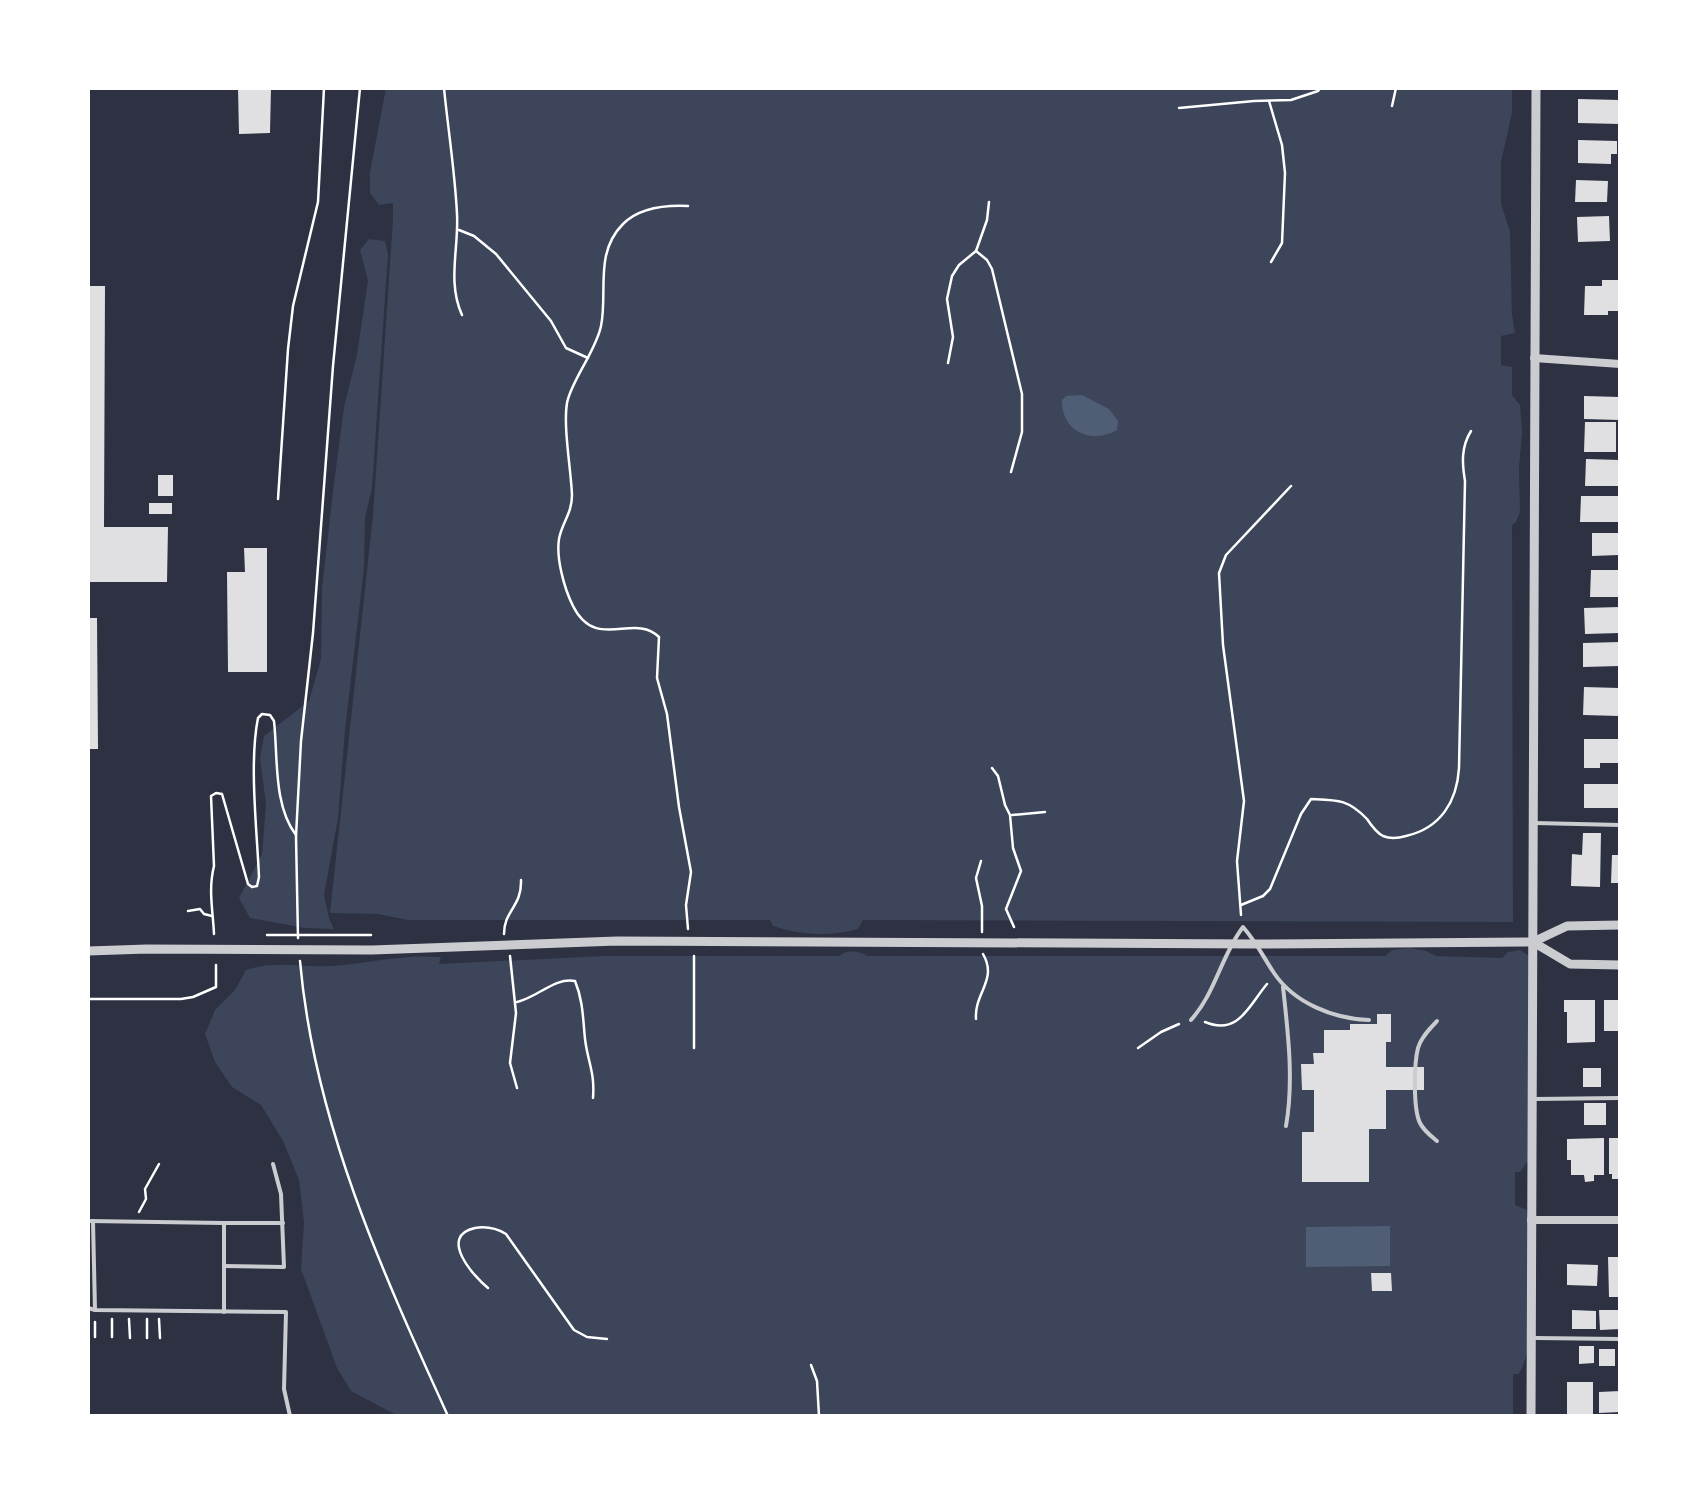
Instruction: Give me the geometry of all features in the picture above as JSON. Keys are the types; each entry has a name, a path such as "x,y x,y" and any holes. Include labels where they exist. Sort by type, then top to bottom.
{"street":[{"path":"1531,1416 1536,88"},
{"path":"1534,358 1620,364"},
{"path":"88,951 372,950 691,942 1533,942 1567,926 1620,926"},
{"path":"1533,942 1570,964 1620,965"},
{"path":"1531,1220 1620,1220"}],"lane":[{"path":"1533,823 1620,825"},
{"path":"1191,1020 1214,987 1230,944 1242,928 1258,944 1275,975 1302,999 1336,1016 1369,1020"},
{"path":"1283,984 1288,1042 1286,1126"},
{"path":"1437,1021 1422,1038 1416,1060 1418,1118 1437,1141"},
{"path":"1532,1099 1620,1098"},
{"path":"224,1266 284,1267 281,1194 273,1164"},
{"path":"95,1310 90,1222 283,1223"},
{"path":"224,1223 224,1312"},
{"path":"88,1308 286,1312 284,1388 290,1416"},
{"path":"1531,1338 1620,1339"}],"path":[{"path":"278,499 288,349 293,306 318,202 324,88"},
{"path":"360,88 302,740 296,836 297,929 312,1039 340,1156 448,1416"},
{"path":"444,88 458,230 454,284 462,315"},
{"path":"1179,108 1304,97 1320,88"},
{"path":"1392,106 1396,88"},
{"path":"1269,101 1282,145 1285,173 1282,243 1271,262"},
{"path":"948,364 953,337 947,299 952,276 976,251 987,220 988,202"},
{"path":"687,926 691,872 658,678 658,637 647,628 606,631 589,626 570,601 561,564 560,538 572,498 566,407 601,326 604,264 610,245 621,226 641,213 669,205 688,206"},
{"path":"458,230 474,236 496,254 551,321 566,348 588,358"},
{"path":"976,251 992,269 1022,394 1022,432 1012,472"},
{"path":"1240,905 1270,890 1311,799 1343,801 1355,806 1388,838 1417,834 1434,823 1452,802 1459,768 1465,481 1462,460 1471,431"},
{"path":"1242,928 1237,861 1244,802 1223,645 1219,573 1226,555 1291,486"},
{"path":"214,936 211,796 222,794 248,884 257,886 255,756 258,718 262,714 270,715 274,721 282,802 286,821 296,836"},
{"path":"992,768 1010,815 1013,848 1021,871 1006,910 1014,927"},
{"path":"1010,815 1045,812"},
{"path":"504,926 519,902 522,880"},
{"path":"188,910 200,908 212,916"},
{"path":"258,935 371,935"},
{"path":"691,942 695,970 694,1048"},
{"path":"506,945 516,1002 510,1064 517,1088"},
{"path":"88,999 192,997 216,987 216,960"},
{"path":"1138,1048 1161,1032 1191,1020 1219,1027 1237,1022 1275,975"},
{"path":"516,1002 563,980 575,980 584,1014 586,1050 594,1074 593,1098"},
{"path":"133,1222 159,1164"},
{"path":"488,1288 466,1267 458,1247 460,1236 478,1227 506,1234 574,1330 607,1339"},
{"path":"94,1338 95,1310"},
{"path":"112,1311 112,1338"},
{"path":"129,1311 130,1338"},
{"path":"147,1311 147,1338"},
{"path":"160,1311 160,1338"},
{"path":"810,1365 816,1381 819,1416"}],"shaded area":[{"path":"386,88 1512,88 1512,113 1501,162 1501,204 1510,231 1515,333 1501,336 1501,365 1512,367 1512,395 1520,405 1522,432 1520,512 1512,525 1513,922 863,920 858,929 815,934 773,926 770,920 408,920 378,914 330,913 373,515 393,203 379,205 370,193 370,172"},
{"path":"369,239 385,241 388,254 372,488 365,518 364,568 338,818 324,895 334,929 305,928 250,918 239,898 262,854 266,804 260,758 264,736 309,701 321,659 322,588 333,491 368,281 360,250"},
{"path":"1082,395 1109,409 1118,421 1117,430 1097,436 1072,427 1062,400"},
{"path":"1409,948 1436,956 1502,958 1508,952 1520,950 1529,956 1528,1161 1520,1172 1515,1172 1515,1205 1527,1210 1533,1316 1526,1357 1519,1374 1513,1374 1513,1416 398,1416 351,1391 337,1368 301,1269 304,1222 299,1180 283,1141 261,1105 232,1087 215,1062 205,1034 215,1010 235,990 246,970 267,965 332,966 413,957 441,957 439,964 603,956 839,956 846,952 868,956 1385,956 1392,950"},
{"path":"1390,1226 1390,1266 1306,1267 1306,1227"}],"building":[{"path":"238,88 271,88 270,133 239,134"},
{"path":"1578,99 1620,100 1620,124 1578,123"},
{"path":"1578,140 1617,141 1617,154 1611,154 1611,164 1578,163"},
{"path":"1576,180 1608,181 1607,202 1575,202"},
{"path":"1609,216 1610,241 1578,242 1577,217"},
{"path":"1602,280 1620,280 1619,311 1584,315 1585,286 1602,286"},
{"path":"88,286 105,286 104,527 168,527 167,582 88,582"},
{"path":"1584,396 1620,397 1620,420 1584,419"},
{"path":"1585,422 1616,422 1616,452 1584,452"},
{"path":"1586,459 1620,460 1620,486 1585,486"},
{"path":"158,475 173,475 173,496 158,496"},
{"path":"1581,496 1620,496 1620,522 1580,522"},
{"path":"149,503 172,503 172,514 149,514"},
{"path":"1592,533 1619,533 1619,555 1592,556"},
{"path":"244,548 267,548 267,672 228,672 227,572 245,572"},
{"path":"1591,570 1620,570 1620,597 1590,597"},
{"path":"1620,607 1620,633 1585,634 1584,608"},
{"path":"88,618 97,618 98,749 88,749"},
{"path":"1620,642 1620,666 1583,667 1583,643"},
{"path":"1584,687 1619,688 1619,716 1583,715"},
{"path":"1584,739 1620,739 1620,763 1584,768"},
{"path":"1584,784 1620,784 1620,808 1584,808"},
{"path":"1583,833 1601,833 1600,887 1571,886 1572,854 1582,855"},
{"path":"1612,855 1620,855 1620,883 1611,883"},
{"path":"1564,1000 1595,1000 1595,1042 1567,1043"},
{"path":"1604,1000 1620,1000 1620,1031 1604,1031"},
{"path":"1377,1014 1391,1014 1386,1067 1424,1067 1424,1090 1386,1090 1386,1129 1369,1129 1369,1182 1302,1182 1302,1132 1314,1132 1314,1090 1302,1090 1301,1064 1314,1064 1313,1053 1324,1053 1324,1030 1350,1030 1350,1024 1377,1024"},
{"path":"1583,1068 1601,1068 1601,1087 1583,1087"},
{"path":"1584,1103 1606,1103 1606,1125 1584,1125"},
{"path":"1604,1138 1604,1175 1594,1175 1594,1181 1585,1182 1584,1175 1571,1175 1567,1139"},
{"path":"1609,1138 1620,1138 1620,1179 1612,1179 1609,1174"},
{"path":"1608,1257 1620,1257 1620,1297 1609,1297"},
{"path":"1567,1264 1598,1265 1597,1286 1567,1285"},
{"path":"1371,1273 1391,1273 1392,1291 1372,1291"},
{"path":"1572,1310 1596,1311 1596,1329 1572,1329"},
{"path":"1599,1310 1620,1310 1620,1329 1600,1330"},
{"path":"1579,1346 1594,1346 1594,1363 1579,1364"},
{"path":"1599,1349 1615,1349 1615,1366 1599,1366"},
{"path":"1567,1382 1593,1382 1593,1416 1567,1416"},
{"path":"1620,1391 1620,1412 1599,1413 1599,1392"}]}
